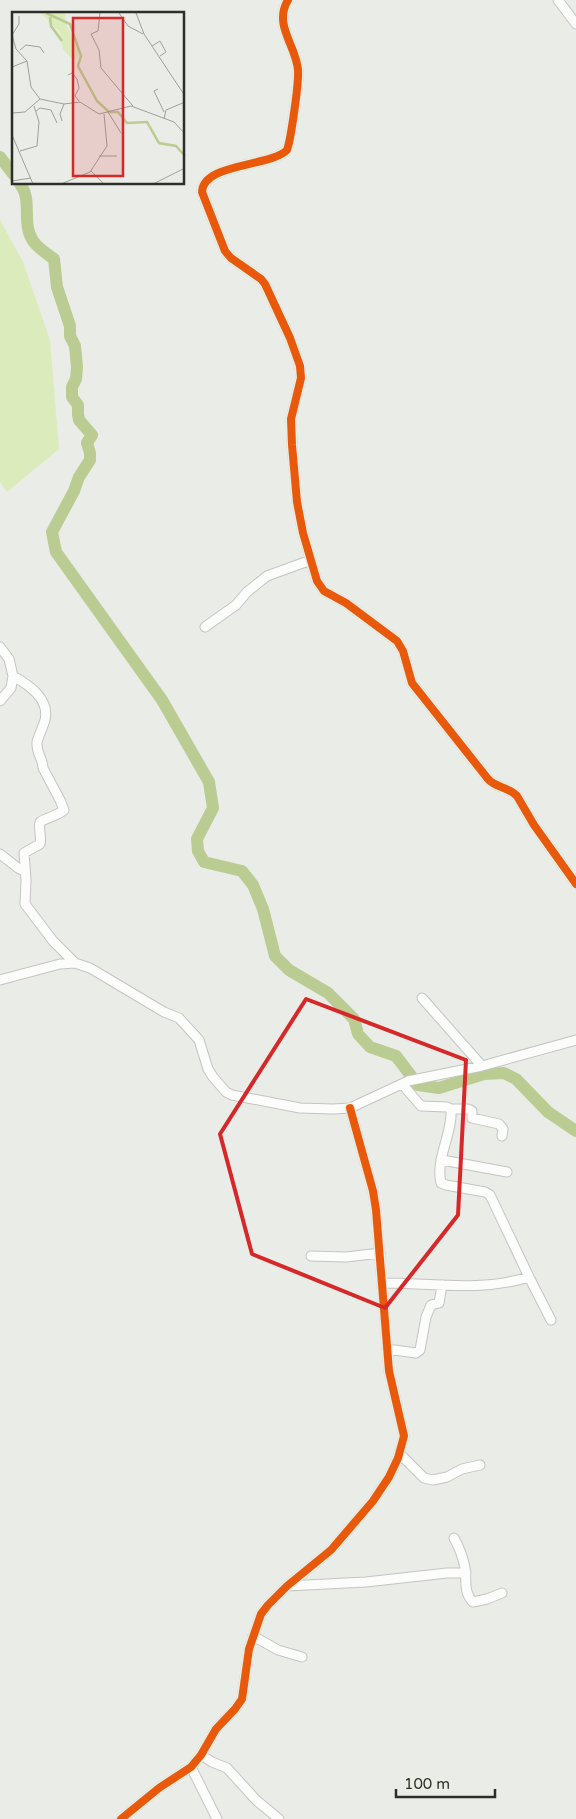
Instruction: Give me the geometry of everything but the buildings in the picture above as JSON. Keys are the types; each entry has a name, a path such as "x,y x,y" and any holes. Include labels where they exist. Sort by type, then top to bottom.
{"street":[{"path":"288,0 284,7 282,18 298,70 288,148 285,153 275,158 224,171 208,180 202,186 202,192 225,251 231,258 261,279 269,290 300,366 301,378 291,419 291,438 297,502 310,560 317,581 324,591 346,603 393,638 400,646 412,683 488,779 495,785 514,792 534,825 576,884"},
{"path":"558,0 576,24"},
{"path":"205,627 236,605 247,592 267,576 310,560"},
{"path":"0,647 9,659 13,676 11,688 0,701"},
{"path":"13,676 33,689 46,708 45,718 37,743 38,755 43,762 43,768 64,810 40,822 38,828 40,844 24,853 26,906 53,941 75,964"},
{"path":"0,854 24,871"},
{"path":"0,980 60,964 75,964 90,968 164,1012 179,1018 199,1040 208,1069 213,1077 232,1096 300,1108 350,1108 405,1082 420,1077 482,1066 576,1040"},
{"path":"422,998 482,1066"},
{"path":"405,1082 421,1106 447,1106 452,1109 468,1109 472,1112 472,1118 499,1124 503,1129 502,1136"},
{"path":"121,1819 159,1788 191,1767 201,1755 216,1729 242,1699 246,1666 261,1614 287,1586 323,1557 356,1521 373,1501 389,1477 400,1454 404,1436 389,1371 373,1191 350,1108"},
{"path":"452,1109 442,1160 440,1179 442,1184 485,1192 490,1195 551,1320"},
{"path":"442,1160 507,1172"},
{"path":"311,1256 344,1257 380,1253"},
{"path":"382,1283 492,1285 511,1283 529,1277"},
{"path":"387,1350 419,1351 422,1345 427,1314 430,1306 439,1303 442,1285"},
{"path":"400,1454 424,1478 434,1480 447,1477 462,1469 480,1465"},
{"path":"454,1538 466,1573 466,1592 474,1602 502,1593"},
{"path":"287,1586 366,1582 447,1573 466,1573"},
{"path":"254,1636 278,1650 302,1657"},
{"path":"201,1755 227,1768 256,1800 279,1819"},
{"path":"191,1767 217,1819"}],"highlighted area":[{"path":"306,999 466,1060 458,1215 385,1308 252,1254 220,1134"}],"green space":[{"path":"0,220 23,262 50,340 59,449 7,492 0,482"}],"waterway":[{"path":"0,157 12,172"},
{"path":"21,185 26,197 28,227 33,241 54,259 57,287 70,326 70,336 75,346 77,367 76,379 72,387 72,397 78,405 79,420 92,435 87,443 90,460 79,477 74,491 52,532 56,552 162,700 209,782 213,808 197,839 198,851 204,862 242,871 253,885 263,909 275,956 289,970 328,993 354,1019 358,1034 370,1047 396,1056 418,1085 439,1088 484,1074 504,1073 516,1079 548,1112 576,1131"}],"cycle path":[{"path":"288,0 284,9 284,27 296,61 298,76 293,123 287,150 267,160 225,170 213,176 205,183 202,192 225,251 231,258 261,279 265,284 290,338 300,366 301,378 291,419 292,445 297,502 303,533 317,581 324,591 346,603 397,641 403,651 412,683 488,779 517,796 534,825 576,884"},
{"path":"121,1819 159,1788 191,1767 201,1755 216,1729 242,1699 249,1649 261,1614 287,1586 331,1550 373,1501 389,1477 398,1458 404,1436 389,1371 376,1210 373,1191 350,1108"}]}
